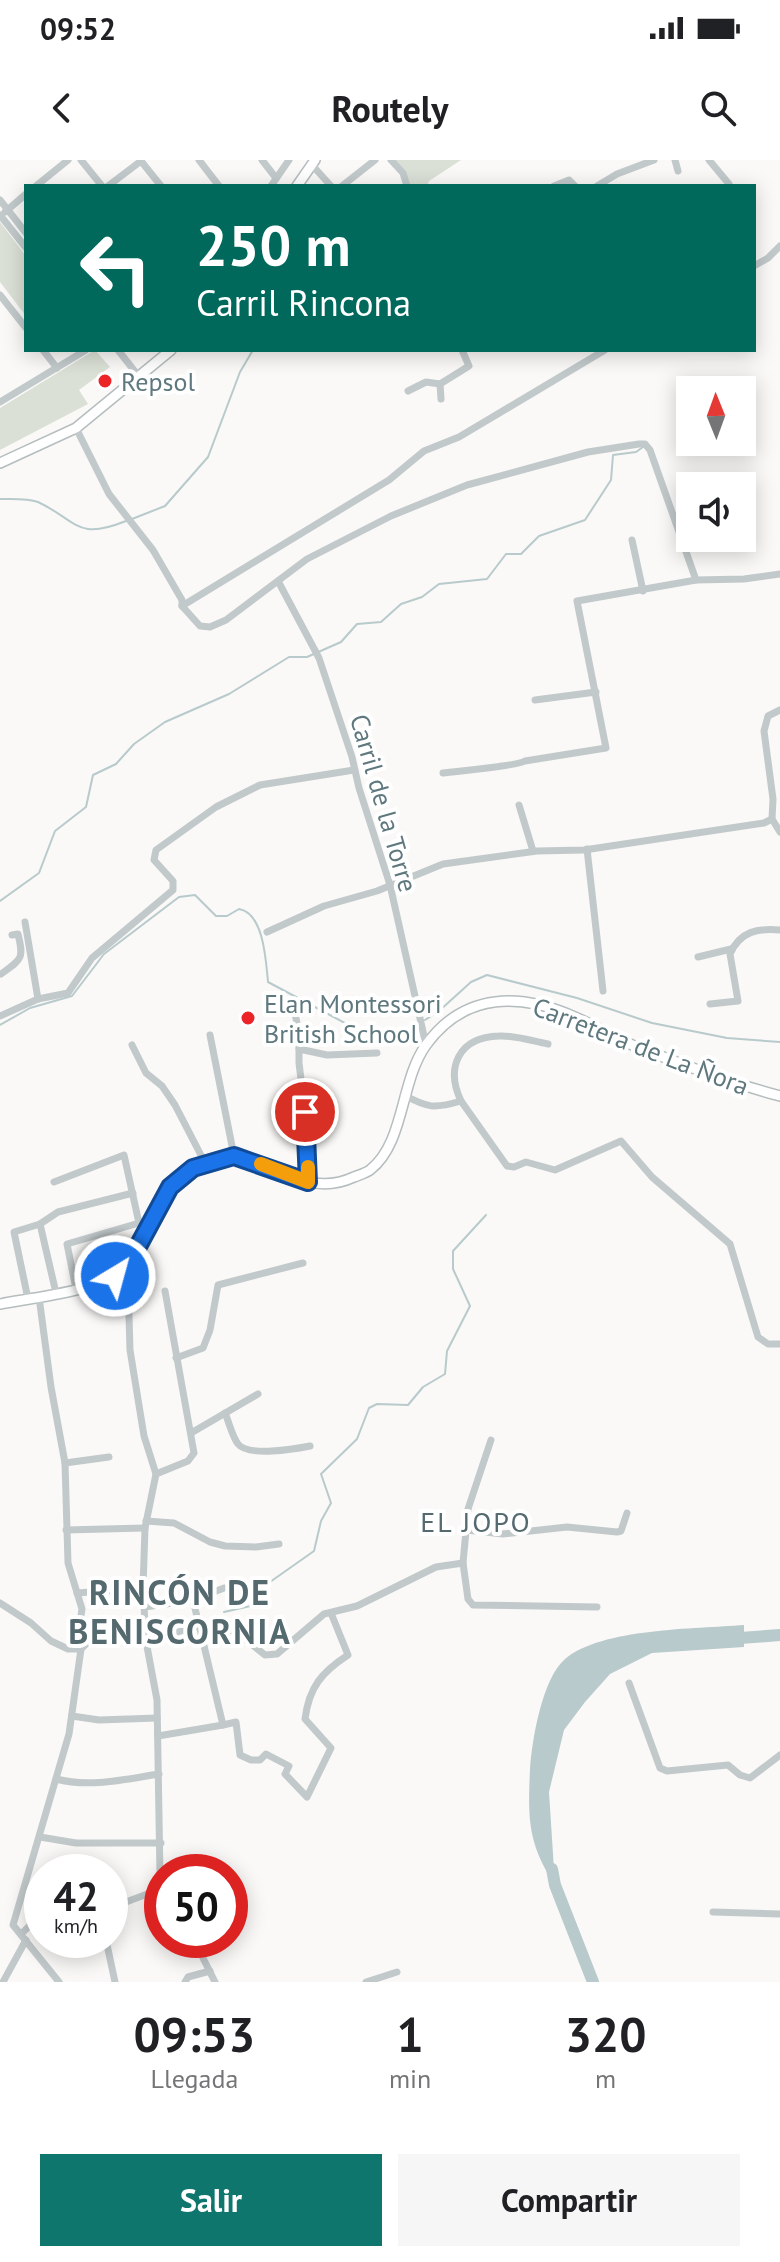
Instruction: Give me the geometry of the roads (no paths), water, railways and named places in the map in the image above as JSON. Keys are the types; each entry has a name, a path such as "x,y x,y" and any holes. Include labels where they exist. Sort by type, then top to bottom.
{"main road":[{"path":"298,184 314,162"},
{"path":"0,463 76,428 169,352"},
{"name":"Carretera de La Ñora","path":"234,1156 308,1182 338,1184 370,1170 387,1150 394,1135 416,1060 426,1045 453,1016 469,1008 499,1001 518,1001 575,1017 647,1050 730,1082 780,1096"},
{"path":"0,1304 108,1280 125,1269 135,1252 143,1225 170,1187 193,1168 234,1156"}],"street":[{"path":"38,184 68,160"},
{"path":"81,160 103,184"},
{"path":"199,160 217,184"},
{"path":"262,160 276,178"},
{"path":"272,184 289,160"},
{"path":"345,184 375,160"},
{"path":"391,160 403,173 406,184"},
{"path":"600,184 654,160"},
{"path":"675,160 678,171"},
{"path":"709,160 729,184"},
{"path":"108,184 141,161 159,184"},
{"path":"314,162 330,184"},
{"path":"2,214 24,196"},
{"path":"0,200 2,214 24,245"},
{"path":"2,214 24,231"},
{"path":"756,265 780,246"},
{"path":"0,295 24,325"},
{"path":"45,352 57,368"},
{"path":"0,402 83,352"},
{"path":"120,352 140,378"},
{"path":"463,352 473,376"},
{"path":"182,606 389,480 424,451 459,437 602,352"},
{"path":"408,391 426,382 440,384 469,366"},
{"path":"440,384 441,399"},
{"path":"76,428 109,494 153,550 182,600 182,606 196,624 210,627 246,607 307,559 391,516 449,492 588,452 645,444 650,450 696,580"},
{"path":"632,540 643,591"},
{"path":"443,773 521,765 525,761 606,748 577,601 696,580 744,579 780,574"},
{"name":"Carril de la Torre","path":"278,581 319,658 390,885 426,1045"},
{"path":"535,700 596,692"},
{"path":"780,710 768,716 765,725 774,806 772,819 780,832"},
{"path":"2,1013 38,999 68,993 92,958 173,890 173,881 153,856 161,846 216,807 260,785 354,770"},
{"path":"519,805 533,851"},
{"path":"267,932 324,906 443,864 533,851 587,849 764,823 772,819"},
{"path":"587,849 603,991"},
{"path":"25,922 38,999"},
{"path":"698,957 731,949 747,932 780,930"},
{"path":"0,973 20,961 23,952 18,934 12,935"},
{"path":"710,1004 738,1001 731,949"},
{"path":"293,1004 299,1033 308,1182"},
{"path":"210,1035 234,1156"},
{"path":"548,1044 499,1036 484,1039 464,1049 453,1066 454,1088 461,1101 507,1166 514,1167 526,1162 555,1170 621,1141 652,1177 730,1244 758,1337 768,1344 780,1344"},
{"path":"132,1045 146,1073 162,1086 175,1105 205,1163"},
{"path":"299,1049 327,1055 377,1053"},
{"path":"404,1095 434,1108 461,1101"},
{"path":"54,1182 124,1155 143,1225 67,1244 76,1289"},
{"path":"28,1299 14,1232 40,1224 58,1212 133,1193"},
{"path":"40,1224 56,1293"},
{"path":"135,1252 128,1282 130,1350 145,1442 156,1474 145,1524 143,1588 146,1641 157,1700 161,1854"},
{"path":"176,1358 203,1348 210,1330 218,1285 303,1263"},
{"path":"108,1280 122,1278 128,1282"},
{"path":"156,1474 192,1458 194,1448 165,1291"},
{"path":"35,1854 72,1716 81,1649 87,1643 80,1626 83,1612 68,1563 65,1463 39,1297"},
{"path":"191,1433 258,1394"},
{"path":"225,1413 238,1444 244,1448 282,1451 310,1446"},
{"path":"491,1440 468,1509 463,1563 468,1599 473,1605 597,1607"},
{"path":"65,1463 109,1457"},
{"path":"466,1530 503,1534 567,1527 617,1532 621,1531 627,1513"},
{"path":"66,1530 174,1523 210,1542 225,1546 279,1544"},
{"path":"146,1641 200,1628 235,1631 265,1655 271,1656 324,1614 357,1606 436,1567 463,1563"},
{"path":"77,1593 143,1588"},
{"path":"145,1607 193,1600 224,1588"},
{"path":"193,1600 223,1725"},
{"path":"0,1603 31,1623 51,1641 68,1649 81,1649"},
{"path":"158,1736 236,1722 240,1755 260,1760 266,1754 289,1766 285,1774 307,1797 331,1748 305,1719 306,1712 322,1673 348,1655 331,1613"},
{"path":"629,1683 660,1768 667,1771 728,1765 740,1775 750,1778 780,1755"},
{"path":"72,1716 99,1720 157,1718"},
{"path":"56,1779 72,1783 104,1783 159,1774"},
{"path":"40,1837 76,1843 161,1843"},
{"path":"3,1982 24,1937 13,1925 24,1889"},
{"path":"713,1912 780,1914"},
{"path":"40,1958 59,1982"},
{"path":"110,1958 115,1982"},
{"path":"203,1958 215,1982"},
{"path":"185,1982 188,1977 210,1971"},
{"path":"366,1982 397,1972"}],"waterway":[{"path":"132,519 165,506 208,457 240,372 252,352"},
{"path":"0,901 39,873 55,831 86,807 93,775 116,764 134,744 165,722 229,694 289,657 307,657 341,642 357,624 381,622 401,604 422,597 439,584 487,579 506,554 521,554 539,536 585,520 611,480 613,455 636,452 643,447"},
{"path":"0,499 38,502 87,529 110,527 126,521"},
{"path":"0,1025 30,1008 72,996 104,954 179,897 195,895 216,916 227,916 239,909 254,919 262,940 268,982 373,1038 390,1038 419,1023"},
{"path":"425,1020 471,982 487,975 577,998 652,1023 727,1038 780,1042"},
{"path":"224,1612 255,1605 270,1582 314,1551 321,1521 331,1503 321,1474 357,1439 369,1408 377,1404 408,1405 423,1387 445,1374 447,1351 470,1306 453,1269 453,1251 486,1215"},
{"path":"727,1639 780,1635"},
{"path":"552,1869 555,1885 593,1982"}],"place":[{"name":"Repsol","path":"105,381"},
{"name":"Elan Montessori British School","path":"248,1018"}],"district":[{"name":"EL JOPO","path":"476,1521"},
{"name":"RINCÓN DE BENISCORNIA","path":"180,1612"}]}
